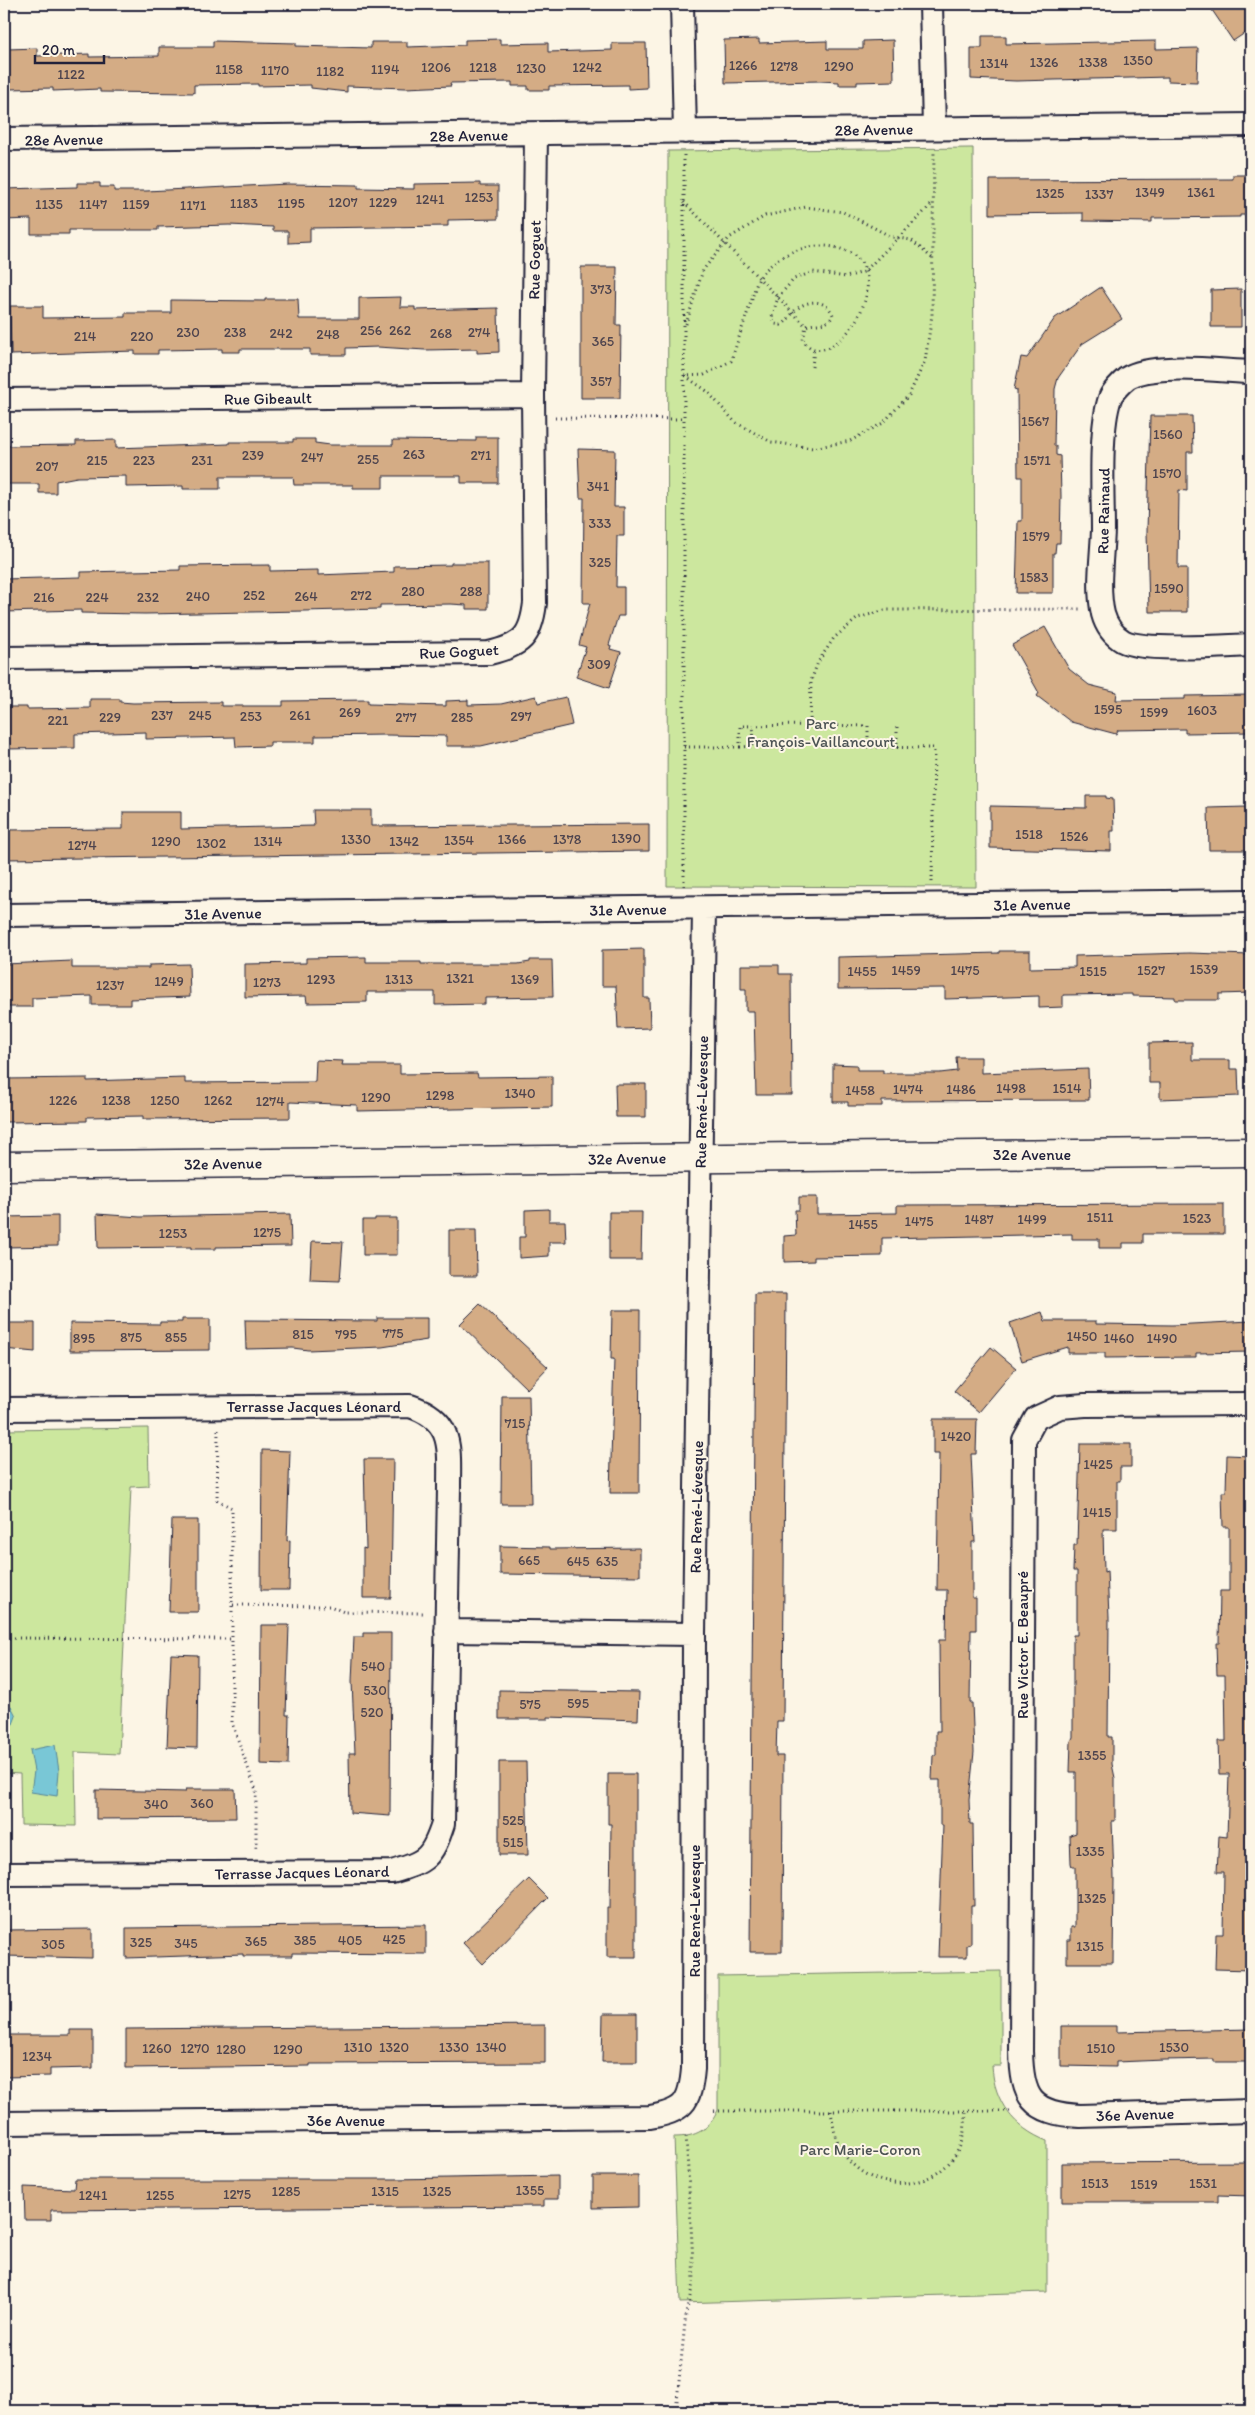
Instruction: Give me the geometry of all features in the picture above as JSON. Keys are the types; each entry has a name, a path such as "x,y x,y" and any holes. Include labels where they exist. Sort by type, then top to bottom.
{"street":[{"path":"682,4 684,132"},
{"name":"28e Avenue","path":"931,4 934,128"},
{"name":"28e Avenue","path":"4,140 1251,125"},
{"name":"Rue Goguet","path":"4,658 489,653 510,648 524,639 533,621 535,603 533,395 536,134"},
{"name":"Rue Rainaud","path":"1251,372 1166,369 1146,371 1127,378 1110,396 1105,424 1103,609 1110,630 1123,641 1138,646 1251,645"},
{"name":"Rue Gibeault","path":"4,400 533,395"},
{"name":"31e Avenue","path":"4,915 1251,901"},
{"name":"Rue René-Lévesque","path":"684,2103 692,2086 693,2070 694,1634 700,1157 694,908"},
{"name":"32e Avenue","path":"4,1166 1251,1152"},
{"name":"Rue Victor E. Beaupré","path":"1033,2099 1021,2072 1024,1440 1036,1418 1060,1408 1086,1405 1251,1404"},
{"name":"Terrasse Jacques Léonard","path":"4,1409 410,1406 427,1412 438,1420 445,1433 449,1456 443,1824 435,1849 416,1865 392,1872 4,1874"},
{"path":"446,1622 694,1634"},
{"name":"36e Avenue","path":"1033,2099 1055,2114 1080,2116 1251,2111"},
{"name":"36e Avenue","path":"4,2123 650,2118 672,2113 684,2103"}],"path":[{"path":"684,376 706,391 734,422 771,442 813,448 850,441 883,422 909,395 925,361 932,315 934,128"},
{"path":"684,132 684,746 694,908"},
{"path":"684,202 806,326"},
{"path":"806,326 826,324 833,315 830,309 820,303 813,302 805,304 793,312 785,323 780,325 775,324 772,317 778,297 794,279 803,274 824,272 846,276 864,272 933,203"},
{"path":"684,329 703,270 729,238 765,216 806,207 843,212 898,238 912,240 933,258"},
{"path":"684,376 704,375 731,361 759,278 778,259 795,250 811,246 840,249 853,255 862,265 866,296 855,325 836,342 825,348 814,349 806,345 803,340 806,326"},
{"path":"812,367 814,349"},
{"path":"533,418 684,419"},
{"path":"810,725 811,681 818,662 834,638 858,618 885,610 1103,609"},
{"path":"740,747 740,726 810,725 868,726 868,747 934,748 931,905"},
{"path":"684,746 754,746 753,726"},
{"path":"897,727 897,748"},
{"path":"218,1407 217,1500 232,1508 232,1724 256,1790 256,1873"},
{"path":"4,1409 4,1463"},
{"path":"233,1605 330,1606 344,1612 446,1622"},
{"path":"4,1638 232,1639"},
{"path":"714,2111 1007,2112 1033,2099"},
{"path":"831,2111 837,2140 850,2162 872,2178 897,2184 911,2184 923,2180 947,2164 956,2153 962,2139 966,2112"},
{"path":"676,2411 686,2313 694,2280 686,2134"}],"green space":[{"name":"Parc François-Vaillancourt","path":"973,148 976,887 667,886 668,151"},
{"path":"148,1428 149,1486 131,1487 119,1754 75,1752 76,1826 21,1825 20,1774 4,1773 4,1430"},
{"name":"Parc Marie-Coron","path":"1001,1971 1001,2066 992,2066 997,2091 1008,2112 1025,2129 1047,2141 1047,2292 680,2303 674,2137 689,2136 701,2131 710,2123 718,2110 718,1976"}],"water":[{"path":"4,1703 11,1706 16,1716 13,1724 4,1728"},
{"path":"55,1745 59,1771 57,1796 31,1792 34,1771 30,1750"}],"building":[{"path":"1221,4 1251,4 1251,29 1233,41 1212,10"},
{"path":"982,36 1006,36 1006,44 1156,41 1156,49 1198,48 1197,82 1168,81 1168,77 1016,81 971,79 971,48 982,48"},
{"path":"500,39 500,44 548,43 548,52 612,50 612,43 646,43 647,88 628,89 628,85 549,86 549,90 528,90 528,86 512,86 512,82 450,83 451,86 406,88 347,86 347,92 311,88 311,85 258,86 258,84 194,85 194,93 100,92 100,89 53,91 53,88 9,89 8,49 37,48 37,56 89,54 89,57 159,56 159,47 213,47 213,41 296,43 296,46 371,48 371,42 407,42 407,47 465,45 465,40"},
{"path":"759,39 759,43 827,41 827,49 863,49 863,41 893,40 894,81 857,82 857,85 839,85 839,82 820,81 725,83 724,40"},
{"path":"1233,175 1251,175 1251,215 1240,215 1240,217 1152,218 1152,222 1083,221 1083,213 990,214 990,180 1233,179"},
{"path":"77,183 100,183 100,187 114,187 114,191 146,191 288,184 358,185 358,188 414,189 414,184 480,183 480,186 498,186 498,219 448,220 448,226 310,228 310,242 288,243 288,231 273,231 273,227 229,225 158,227 158,230 69,230 69,234 31,234 31,219 4,220 4,189 77,187"},
{"path":"581,267 617,267 616,325 621,325 620,398 581,398"},
{"path":"1101,287 1122,319 1082,344 1058,378 1055,389 1054,446 1056,446 1056,455 1060,456 1061,496 1060,543 1056,543 1055,553 1053,553 1053,593 1016,593 1018,521 1022,521 1022,477 1018,477 1017,390 1014,389 1021,357 1027,358 1055,318"},
{"path":"1241,289 1241,327 1211,327 1211,290"},
{"path":"401,297 400,307 415,307 415,310 498,308 499,352 477,353 477,349 425,350 378,347 346,348 346,355 310,355 310,349 240,349 240,352 222,352 222,349 158,350 158,354 135,354 135,351 11,355 10,306 43,306 43,318 125,317 125,313 171,313 171,300 265,301 265,299 298,299 299,319 359,319 359,298"},
{"path":"1150,416 1192,416 1193,452 1187,452 1187,491 1179,490 1178,568 1187,568 1187,612 1149,612 1147,532"},
{"path":"476,437 498,437 498,483 461,483 461,476 383,476 383,488 353,488 353,485 294,485 293,477 220,477 220,489 183,489 183,486 126,487 126,476 77,477 56,481 56,493 39,493 39,484 4,484 4,446 76,445 76,441 116,440 116,448 229,444 229,442 293,442 293,439 315,439 315,443 330,445 393,445 393,440 476,441"},
{"path":"578,449 615,450 614,507 624,507 624,536 617,536 616,587 624,587 624,616 618,616 609,645 611,646 610,649 621,652 609,688 576,677 586,647 579,645 590,603 583,603 584,498 580,498"},
{"path":"451,563 488,563 488,609 466,609 466,605 451,604 380,605 380,609 145,614 81,613 81,610 4,612 4,579 81,577 81,572 180,570 180,566 270,565 270,571 318,570 318,575 394,572 394,566 451,565"},
{"path":"1045,627 1069,669 1089,685 1117,692 1116,700 1185,699 1185,696 1251,695 1251,732 1185,733 1185,729 1118,730 1116,734 1071,722 1037,696 1039,693 1012,645"},
{"path":"536,696 538,703 566,697 572,725 481,746 446,746 446,736 386,735 315,736 315,742 270,742 270,746 236,747 235,737 146,739 146,732 75,734 75,748 4,749 4,707 27,707 27,709 90,708 90,699 120,699 120,702 133,703 221,702 221,706 283,706 283,701 368,700 368,704 446,706 446,701 468,700 468,705 501,704"},
{"path":"1086,796 1106,796 1106,798 1113,799 1114,831 1111,831 1111,851 990,848 990,806 1086,808"},
{"path":"1251,807 1251,850 1209,850 1208,808"},
{"path":"313,810 371,810 371,826 649,824 649,851 4,859 4,830 123,829 123,812 181,812 181,829 314,826"},
{"path":"644,949 644,998 649,998 650,1028 618,1029 616,986 602,986 602,950"},
{"path":"999,951 1030,951 1030,968 1075,967 1075,956 1189,953 1251,955 1251,993 1219,994 1219,1000 1175,1000 1175,997 1132,996 1132,994 1063,995 1063,1007 1039,1008 1039,996 945,999 945,988 838,989 838,957 999,953"},
{"path":"366,957 366,962 421,962 421,964 518,964 530,962 530,960 552,960 553,997 485,998 485,1004 435,1005 435,992 367,992 367,1002 307,1003 306,996 245,997 245,964 306,963 306,958"},
{"path":"72,961 72,968 149,968 149,965 189,964 190,997 130,999 130,1005 92,1005 92,996 32,998 32,1007 4,1007 5,964"},
{"path":"741,965 779,965 779,974 791,974 792,1095 756,1095 754,1011 746,1011 746,989 741,989"},
{"path":"1192,1042 1192,1060 1230,1060 1230,1069 1238,1069 1239,1096 1160,1099 1160,1083 1149,1083 1149,1043"},
{"path":"956,1057 981,1057 981,1073 1088,1069 1089,1100 882,1101 882,1106 848,1106 848,1102 833,1102 833,1064 857,1065 857,1070 883,1070 883,1073 940,1073 957,1071"},
{"path":"316,1060 343,1061 342,1065 400,1065 400,1074 477,1073 478,1077 552,1076 552,1107 357,1111 357,1105 290,1102 290,1118 143,1119 143,1116 87,1117 87,1121 4,1122 4,1079 87,1078 87,1081 185,1078 185,1083 315,1082"},
{"path":"615,1084 646,1084 646,1117 616,1117"},
{"path":"799,1197 817,1197 817,1214 897,1213 897,1205 1224,1204 1224,1234 1143,1234 1143,1243 1123,1243 1123,1248 1099,1248 1099,1239 1072,1239 1072,1234 882,1238 882,1256 814,1257 814,1261 784,1262 784,1236 796,1235 795,1210 799,1210"},
{"path":"549,1209 549,1221 565,1221 566,1242 549,1242 549,1256 519,1258 519,1237 525,1237 525,1210"},
{"path":"609,1212 642,1212 641,1260 609,1260"},
{"path":"97,1214 140,1217 290,1214 291,1246 216,1247 216,1249 191,1249 191,1247 98,1248"},
{"path":"58,1216 58,1246 4,1247 4,1217"},
{"path":"375,1218 397,1218 397,1255 363,1255 363,1220 375,1220"},
{"path":"449,1230 476,1230 477,1276 449,1276"},
{"path":"312,1241 343,1242 340,1281 310,1280"},
{"path":"755,1294 786,1294 783,1721 777,1721 776,1756 783,1756 782,1952 750,1952"},
{"path":"480,1304 548,1367 527,1389 460,1324"},
{"path":"612,1310 640,1310 639,1493 610,1493 614,1359 611,1359"},
{"path":"1042,1312 1045,1321 1096,1321 1096,1324 1172,1325 1251,1321 1251,1352 1196,1353 1196,1357 1105,1358 1105,1353 1068,1353 1068,1347 1022,1361 1010,1323"},
{"path":"377,1318 427,1318 427,1340 382,1347 308,1350 293,1348 246,1349 245,1320 377,1321"},
{"path":"182,1319 210,1319 210,1350 70,1351 70,1323 160,1324 160,1322 182,1322"},
{"path":"4,1323 35,1323 35,1352 4,1349"},
{"path":"991,1347 1016,1368 979,1412 954,1391"},
{"path":"502,1396 529,1396 531,1504 501,1504"},
{"path":"933,1419 977,1419 976,1454 971,1454 975,1542 972,1542 972,1598 976,1598 976,1630 971,1630 970,1703 972,1703 974,1752 969,1800 970,1824 973,1824 974,1906 971,1906 971,1944 967,1945 967,1957 938,1957 943,1825 940,1825 940,1780 932,1780 933,1755 936,1755 936,1731 940,1731 939,1640 946,1640 947,1590 937,1590 939,1454 933,1454"},
{"path":"1080,1444 1131,1444 1131,1467 1120,1467 1120,1481 1117,1481 1117,1529 1103,1529 1104,1572 1107,1571 1109,1618 1108,1737 1112,1737 1112,1764 1115,1778 1115,1821 1112,1821 1114,1878 1113,1963 1067,1963 1067,1940 1071,1940 1071,1927 1075,1927 1075,1867 1072,1867 1071,1863 1070,1835 1076,1833 1076,1772 1070,1772 1071,1741 1073,1737 1073,1635 1077,1635 1077,1571 1073,1571 1074,1545 1077,1545"},
{"path":"262,1450 290,1451 287,1541 290,1540 289,1590 261,1590"},
{"path":"1227,1455 1251,1456 1251,1970 1215,1969 1216,1934 1223,1934 1224,1872 1217,1872 1219,1836 1227,1837 1229,1774 1219,1774 1218,1741 1226,1741 1225,1675 1217,1675 1216,1643 1219,1643 1220,1591 1229,1591 1229,1527 1223,1527 1222,1492 1226,1492"},
{"path":"364,1459 393,1459 391,1598 363,1598 363,1548 366,1549"},
{"path":"172,1520 198,1520 198,1612 169,1612"},
{"path":"500,1546 550,1547 550,1549 640,1548 640,1576 500,1574"},
{"path":"261,1625 289,1625 286,1715 289,1715 288,1765 260,1764"},
{"path":"363,1633 391,1633 390,1816 350,1813 349,1753 355,1753 352,1681 354,1637 363,1637"},
{"path":"171,1654 198,1655 197,1748 167,1747"},
{"path":"499,1690 639,1692 638,1720 548,1717 548,1719 499,1719"},
{"path":"499,1762 526,1762 528,1855 499,1855"},
{"path":"608,1774 636,1774 636,1957 607,1957 607,1908 610,1908 611,1824 608,1824"},
{"path":"185,1789 235,1789 236,1818 96,1819 96,1790 186,1792"},
{"path":"529,1879 548,1898 483,1964 463,1943"},
{"path":"426,1925 426,1954 292,1953 292,1956 243,1956 243,1954 126,1958 126,1928"},
{"path":"92,1929 92,1958 4,1956 4,1930"},
{"path":"603,2014 637,2014 637,2062 602,2062"},
{"path":"545,2025 545,2063 310,2064 310,2066 126,2068 126,2029"},
{"path":"1061,2026 1116,2026 1116,2032 1251,2029 1251,2062 1214,2062 1214,2059 1164,2060 1116,2062 1116,2067 1061,2066"},
{"path":"70,2030 93,2030 93,2068 50,2069 50,2076 4,2077 4,2035 70,2035"},
{"path":"1251,2162 1251,2196 1218,2195 1218,2202 1062,2202 1062,2163"},
{"path":"558,2176 558,2199 544,2199 544,2206 51,2210 51,2220 25,2220 24,2187 74,2189 75,2179 395,2179"},
{"path":"593,2176 638,2176 638,2207 593,2208"}]}
